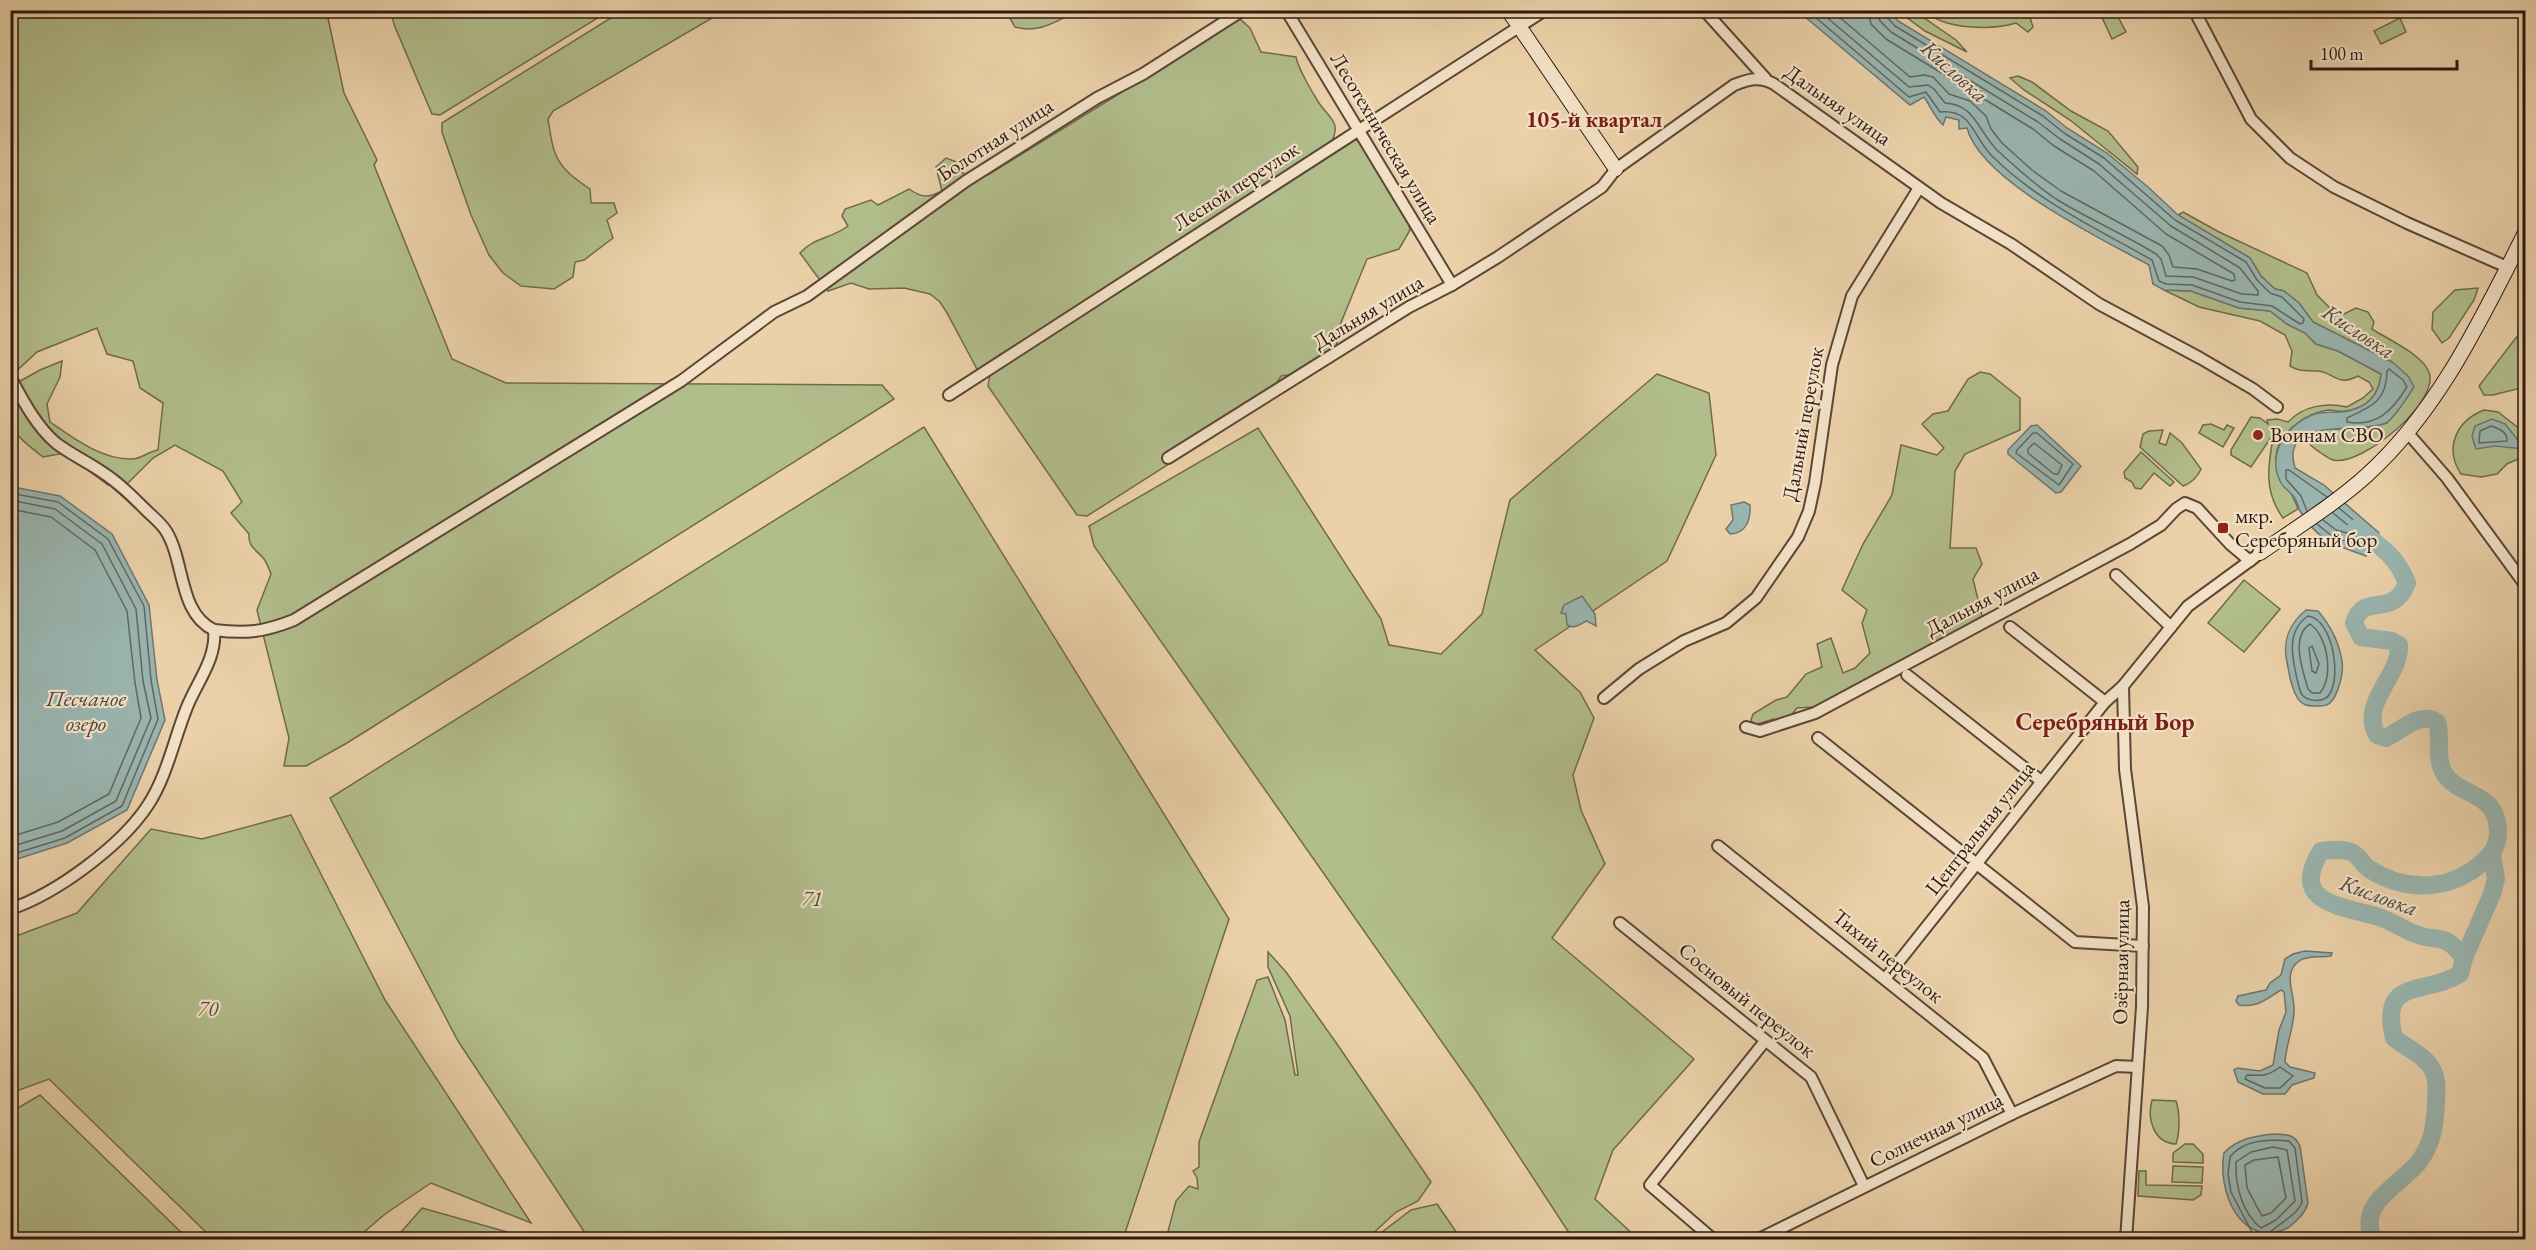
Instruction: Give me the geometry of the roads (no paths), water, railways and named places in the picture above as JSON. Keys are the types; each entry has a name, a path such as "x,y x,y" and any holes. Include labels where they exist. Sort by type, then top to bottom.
{"street":[{"name":"Болотная улица","path":"214,630 244,634 271,629 294,620 681,381 774,312 807,296 966,182 1097,98 1143,74 1244,10"},
{"name":"Лесотехническая улица","path":"1286,10 1452,285"},
{"path":"1508,10 1616,169"},
{"name":"Лесной переулок","path":"949,395 1545,10"},
{"path":"1704,10 1766,79"},
{"path":"2194,10 2251,119 2290,158 2334,187 2407,223 2507,267"},
{"name":"Дальняя улица","path":"1168,458 1408,307 1452,285 1602,187 1616,169 1734,85 1756,78 1766,79 1892,166 1919,188 2011,244 2099,304 2200,358 2253,389 2277,407"},
{"name":"Дальний переулок","path":"1604,698 1639,669 1684,641 1726,623 1756,598 1798,537 1809,511 1832,365 1852,296 1919,188"},
{"path":"2255,557 2355,485 2408,432 2461,354 2526,231"},
{"path":"10,383 12,380 22,401 55,442 103,472 132,495 165,529 176,549 185,588 196,615 205,626 214,630 216,642 188,705 158,787 148,805 125,834 85,867 42,894 10,909"},
{"path":"2408,432 2447,478 2526,586"},
{"name":"Дальняя улица","path":"1746,727 1760,730 1815,712 2130,544 2161,525 2181,505 2194,505 2219,530 2255,557"},
{"name":"Центральная улица","path":"1885,979 2105,702 2123,686 2200,595 2255,557"},
{"path":"2116,575 2171,627"},
{"path":"2010,627 2105,702"},
{"path":"1907,675 2041,781"},
{"name":"Озёрная улица","path":"2123,686 2125,769 2143,907 2142,1007 2136,1067 2126,1239"},
{"path":"1818,738 2075,942 2143,946"},
{"name":"Тихий переулок","path":"1718,846 1983,1058 2012,1114"},
{"name":"Сосновый переулок","path":"1620,923 1811,1077 1864,1186"},
{"path":"1714,1239 1650,1185 1765,1041"},
{"name":"Солнечная улица","path":"1757,1239 2012,1114 2116,1066 2136,1067"}],"water":[{"path":"1798,11 1889,11 1898,21 2046,111 2067,128 2107,153 2178,215 2250,258 2261,276 2275,289 2284,291 2299,303 2313,322 2392,362 2408,376 2414,387 2397,412 2386,423 2324,430 2310,434 2299,440 2293,451 2295,468 2324,485 2379,533 2366,556 2328,541 2314,529 2300,511 2295,498 2281,483 2276,460 2281,442 2294,426 2312,415 2343,412 2362,406 2375,394 2381,374 2338,351 2316,344 2305,333 2287,324 2270,311 2239,308 2191,291 2164,290 2153,284 2149,265 2074,224 2018,188 1977,148 1967,128 1959,129 1959,120 1946,117 1943,125 1924,97 1910,105"},
{"path":"2492,419 2505,424 2525,449 2495,446 2476,449 2472,436 2475,426"},
{"path":"2037,425 2081,466 2061,492 2056,493 2008,454 2008,450 2031,426"},
{"name":"Песчаное озеро","path":"10,488 60,496 112,534 149,605 157,680 165,720 127,810 67,843 11,861"},
{"path":"1744,502 1750,505 1750,515 1746,525 1744,529 1730,534 1726,529 1733,520 1731,505"},
{"path":"1582,596 1595,614 1596,626 1587,621 1575,626 1567,625 1566,614 1561,613 1564,605"},
{"path":"2306,610 2318,611 2333,634 2341,654 2340,684 2333,700 2325,706 2310,706 2301,702 2293,689 2289,676 2287,640 2292,627"},
{"path":"2305,951 2332,953 2331,956 2303,959 2294,966 2291,972 2294,1017 2285,1062 2290,1067 2315,1073 2314,1078 2292,1085 2285,1094 2263,1094 2238,1082 2234,1070 2237,1068 2260,1071 2273,1065 2279,1030 2286,1012 2284,992 2281,990 2262,1002 2246,1006 2239,1005 2236,1001 2238,996 2266,990 2270,983 2281,975 2285,959"},
{"path":"2286,1135 2298,1142 2308,1203 2302,1214 2288,1228 2271,1233 2257,1231 2245,1224 2235,1213 2224,1183 2223,1168 2224,1153 2234,1144 2253,1137"}],"waterway":[{"name":"Кисловка","path":"2356,528 2392,558 2407,583 2401,594 2394,600 2364,608 2354,623 2361,637 2392,641 2399,645 2394,668 2373,712 2373,723 2377,735 2386,738 2418,720 2431,719 2437,722 2439,759 2443,771 2448,779 2492,809 2498,831 2495,848 2483,862 2470,872 2442,883 2412,885 2398,882 2383,877 2369,869 2355,854 2342,850 2321,851 2313,869 2311,882 2315,892 2324,900 2383,919 2422,936 2445,941 2457,949 2464,958 2460,974 2446,981 2408,991 2399,996 2393,1005 2391,1018 2394,1038 2431,1066 2435,1076 2436,1110 2432,1134 2423,1156 2382,1196 2370,1216 2370,1227 2374,1240"},
{"path":"2464,958 2492,894 2496,879 2492,854"}],"place":[{"name":"Воинам СВО","path":"2258,435"},
{"name":"мкр. Серебряный бор","path":"2223,528"}],"district":[{"name":"105-й квартал","path":"1594,119"},
{"name":"Серебряный Бор","path":"2105,722"}],"park label":[{"name":"71","path":"812,899"},
{"name":"70","path":"208,1009"}]}
